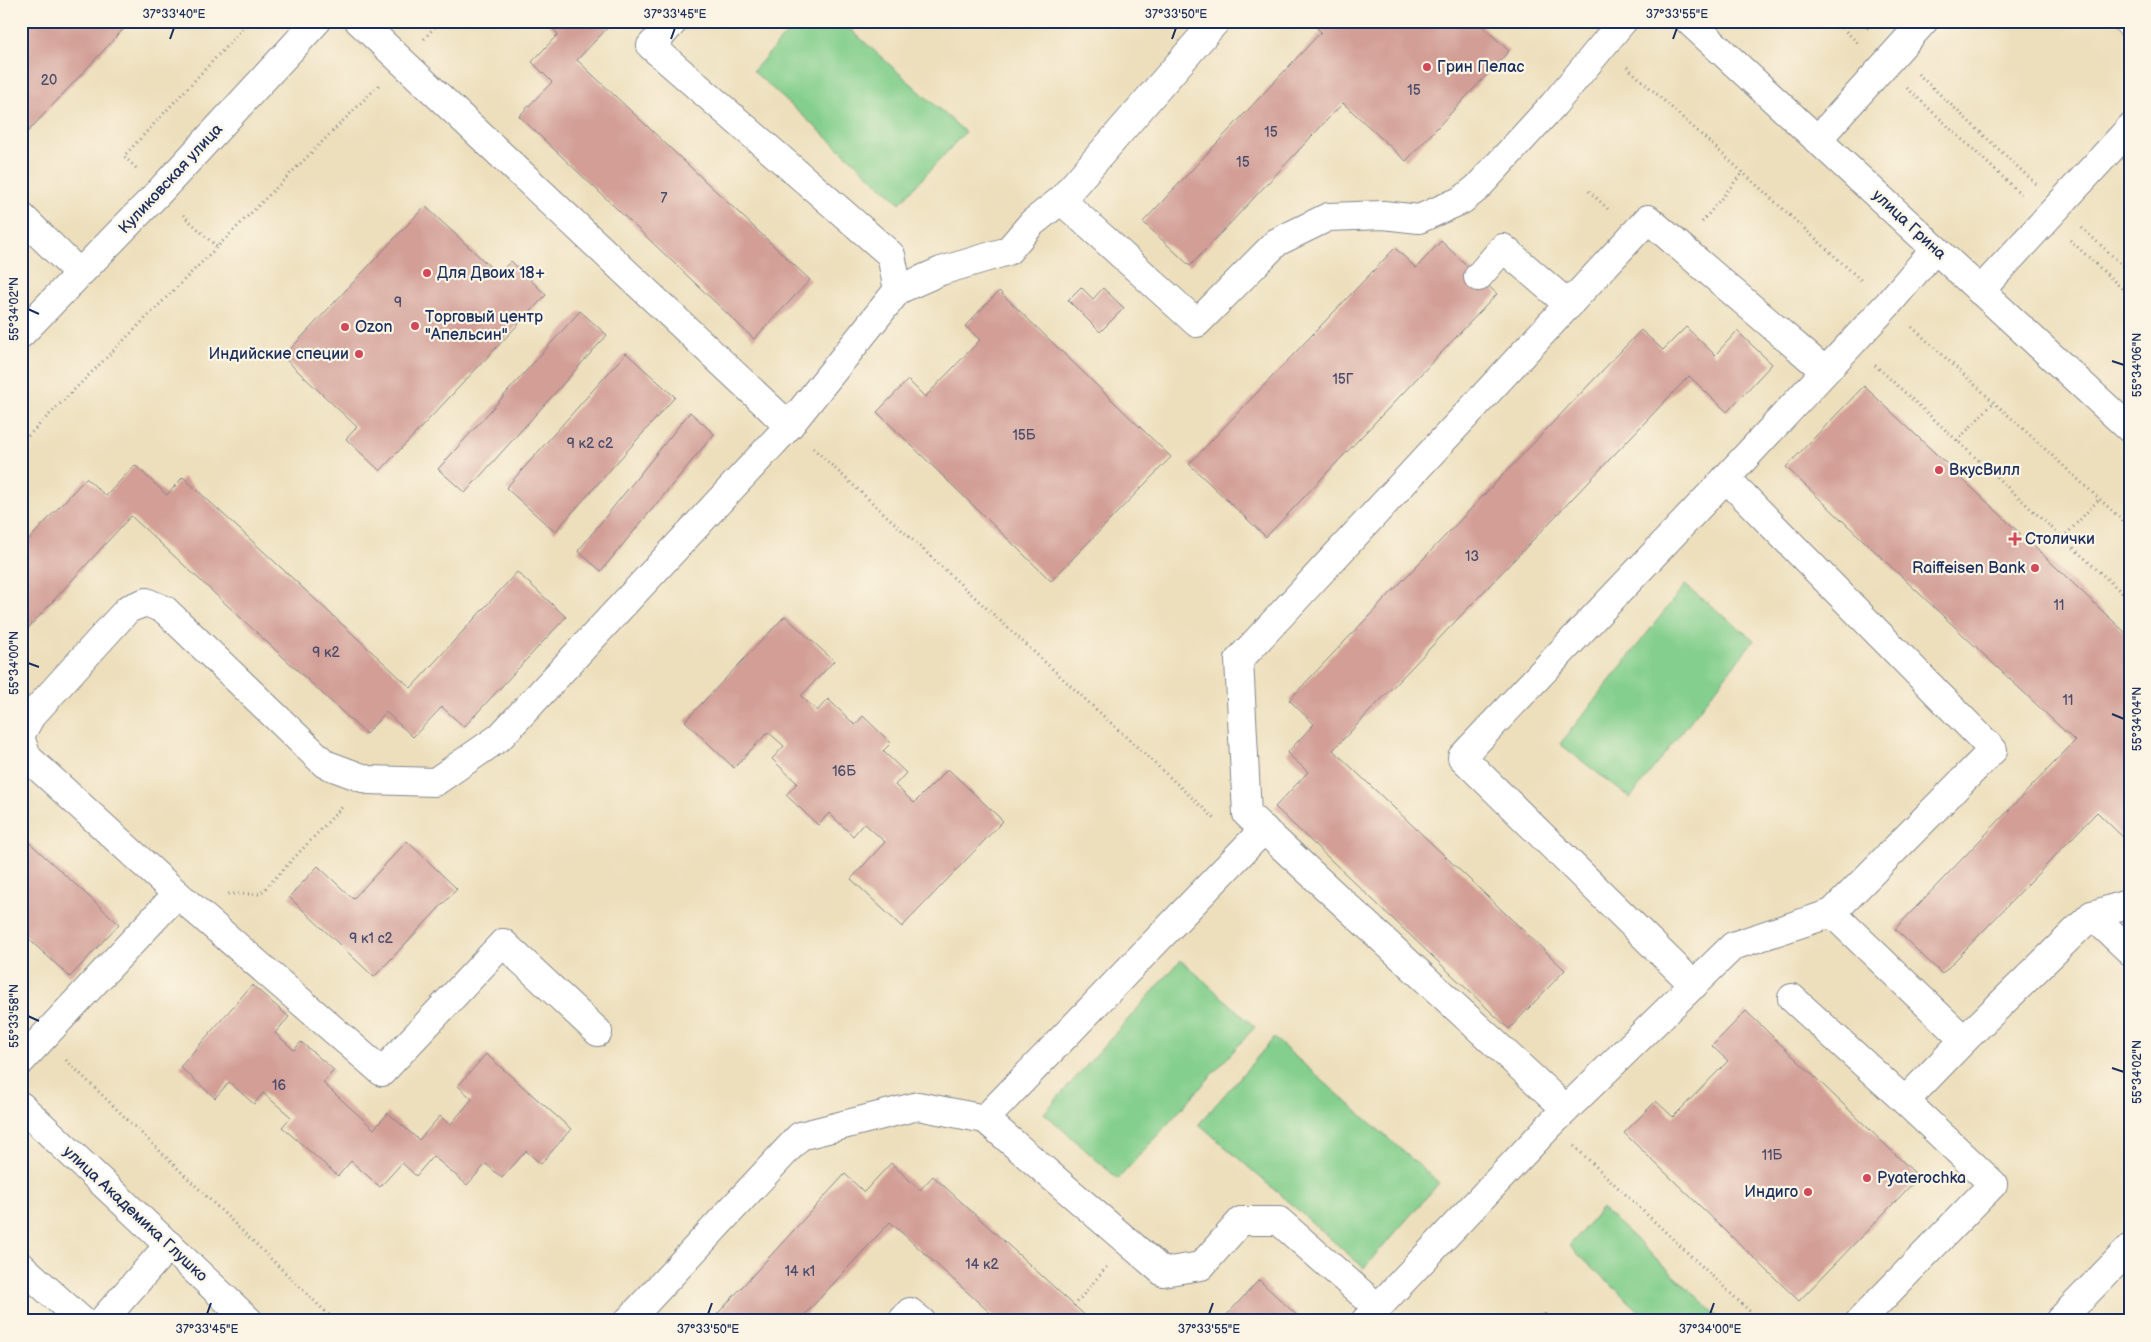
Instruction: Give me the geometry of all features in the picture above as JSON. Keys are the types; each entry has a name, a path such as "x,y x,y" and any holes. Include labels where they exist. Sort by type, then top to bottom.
{"street":[{"name":"Куликовская улица","path":"22,332 153,198 317,21"},
{"path":"359,21 788,426"},
{"path":"674,21 651,46 891,255 898,290"},
{"path":"21,734 31,716 128,610 146,602 165,610 325,764 368,780 435,782 500,736 788,426 898,290 941,271 1008,251 1032,223 1061,200 1216,21"},
{"path":"1061,200 1197,323 1277,242 1328,217 1383,215 1419,219 1462,200 1477,188 1503,160 1623,21"},
{"name":"улица Грина","path":"1689,21 2130,430"},
{"path":"1817,140 1924,21"},
{"path":"2127,21 2130,24"},
{"path":"1980,291 2130,128"},
{"path":"21,216 79,273"},
{"path":"1566,1109 1247,814 1239,660 1648,220 1826,371"},
{"path":"1478,277 1503,248 1569,305"},
{"path":"1694,985 1462,757 1826,371 1888,304 1935,249"},
{"path":"628,1321 800,1136 918,1106 986,1120 1163,1272 1200,1266 1241,1221 1279,1221 1371,1314 1566,1109 1734,946 1832,913 1993,750 1726,478"},
{"path":"21,740 27,757 177,894 382,1072 503,943 598,1032"},
{"path":"986,1120 1264,830"},
{"path":"21,1061 177,894"},
{"path":"1904,1101 2092,915 2130,903"},
{"path":"1832,913 1964,1040"},
{"path":"2092,915 2130,952"},
{"path":"1792,998 1992,1184 1860,1321"},
{"name":"улица Академика Глушко","path":"21,1106 248,1321"},
{"path":"102,1321 169,1245"},
{"path":"2059,1321 2130,1248"},
{"path":"21,1266 82,1321"},
{"path":"902,1321 910,1312 921,1321"}],"path":[{"path":"21,443 402,62 440,21"},
{"path":"1835,21 1889,60 2052,212 2130,296"},
{"path":"1860,21 1889,60 2052,212 2130,272"},
{"path":"1602,44 2130,527"},
{"path":"1680,247 1743,172"},
{"path":"1851,344 2130,600"},
{"path":"1956,441 1994,402"},
{"path":"2063,538 2099,499"},
{"path":"222,894 260,894 368,780"},
{"path":"43,1037 335,1321"},
{"path":"1074,1306 1127,1242"}],"green space":[{"path":"798,21 841,21 965,132 900,203 753,71"},
{"path":"1685,585 1754,640 1630,798 1560,744"},
{"path":"1181,960 1255,1027 1118,1179 1044,1113"},
{"path":"1274,1038 1439,1183 1364,1268 1199,1124"},
{"path":"1602,1208 1723,1321 1650,1321 1569,1246"}],"building":[{"path":"21,21 131,21 21,139"},
{"path":"545,21 614,21 577,60 810,280 754,339 519,116 552,82 532,62 558,34"},
{"path":"1310,21 1477,21 1509,51 1406,161 1343,103 1190,266 1143,222 1321,32"},
{"name":"Торговый центр \"Апельсин\"","path":"425,206 498,274 511,261 546,295 380,471 346,439 357,427 283,357"},
{"path":"1441,241 1497,294 1266,537 1189,464 1395,248 1416,268"},
{"path":"1081,287 1093,299 1103,288 1124,308 1100,332 1068,300"},
{"path":"999,291 1171,457 1051,581 877,412 908,380 925,397 980,340 965,326"},
{"path":"580,311 607,335 465,493 438,469"},
{"path":"1686,327 1715,355 1737,331 1772,364 1727,412 1689,376 1333,750 1565,970 1509,1029 1275,807 1308,772 1287,753 1314,724 1289,700 1641,330 1663,350"},
{"path":"626,353 675,397 555,532 506,488"},
{"path":"1864,386 2130,637 2130,844 2097,812 1942,974 1895,929 2075,741 1786,467"},
{"path":"690,412 714,434 601,571 578,551"},
{"path":"135,465 167,495 183,477 411,688 517,572 566,617 464,727 442,707 413,737 386,712 366,734 131,516 21,636 21,548 86,478 106,496"},
{"path":"785,616 834,661 801,696 817,711 828,699 855,725 863,716 891,743 883,751 906,773 895,785 914,803 948,769 1003,821 902,927 851,879 885,842 864,823 853,836 829,813 818,825 786,795 797,783 772,759 784,746 768,732 734,768 685,721"},
{"path":"21,835 119,924 70,977 21,932"},
{"path":"407,841 457,889 374,977 289,897 318,866 353,899"},
{"path":"252,985 289,1017 275,1033 294,1050 301,1042 334,1070 323,1083 374,1129 388,1113 419,1140 440,1116 450,1125 472,1099 458,1086 486,1054 571,1129 541,1164 526,1151 502,1178 486,1164 467,1185 433,1156 416,1176 402,1163 380,1187 351,1161 338,1176 282,1127 291,1117 263,1093 254,1104 229,1082 215,1098 180,1067"},
{"path":"1746,1011 1919,1177 1799,1301 1624,1133 1656,1101 1673,1117 1728,1061 1712,1046"},
{"path":"891,1163 920,1190 933,1176 1091,1321 999,1321 890,1222 799,1321 711,1321 845,1174 864,1192"},
{"path":"1259,1280 1303,1321 1221,1321"},
{"path":"1545,1313 1553,1321 1537,1321"}],"place":[{"name":"Грин Пелас","path":"1427,67"},
{"name":"Для Двоих 18+","path":"427,273"},
{"name":"Торговый центр \"Апельсин\"","path":"415,326"},
{"name":"Ozon","path":"345,327"},
{"name":"Индийские специи","path":"359,354"},
{"name":"ВкусВилл","path":"1939,470"},
{"name":"Столички","path":"2015,539"},
{"name":"Raiffeisen Bank","path":"2035,568"},
{"name":"Pyaterochka","path":"1867,1178"},
{"name":"Индиго","path":"1808,1192"}]}
